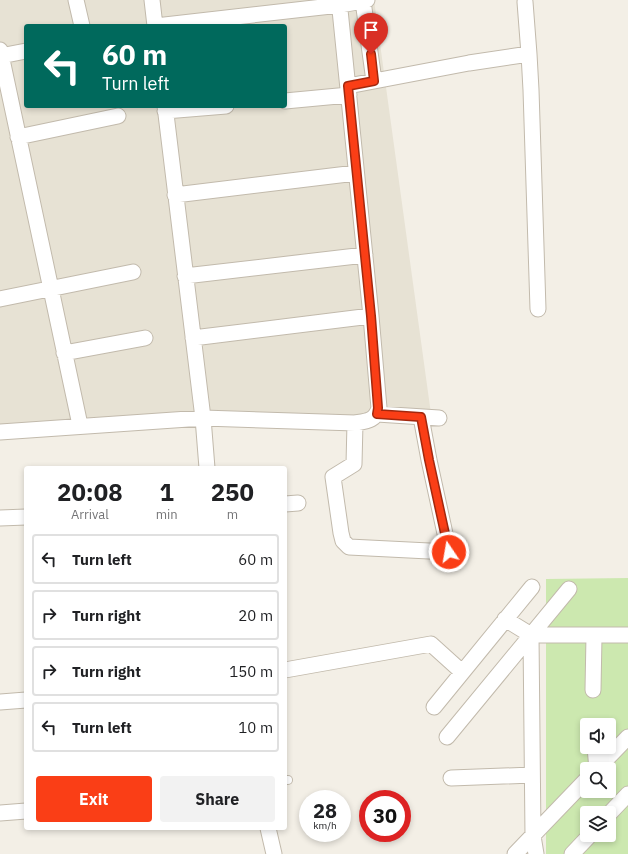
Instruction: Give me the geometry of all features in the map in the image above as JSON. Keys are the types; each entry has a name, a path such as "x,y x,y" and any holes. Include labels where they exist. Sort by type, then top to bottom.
{"street":[{"path":"76,0 82,24"},
{"path":"152,0 155,24"},
{"path":"170,24 364,0 374,81"},
{"path":"0,432 203,418 355,423 368,421 377,414 378,408 371,316 339,2"},
{"path":"526,2 532,98 538,309"},
{"path":"24,51 1,53 80,426"},
{"path":"287,101 348,90 374,81 469,63 529,54"},
{"path":"185,108 165,109 203,418 207,466"},
{"path":"18,137 118,116"},
{"path":"176,195 356,173"},
{"path":"185,276 365,255"},
{"path":"0,299 133,272"},
{"path":"193,338 371,316"},
{"path":"64,353 145,338"},
{"path":"377,414 439,418"},
{"path":"355,423 354,464 333,477 343,542 349,547 449,552 421,417"},
{"path":"0,518 24,517"},
{"path":"434,706 532,587"},
{"path":"447,737 569,589"},
{"path":"505,620 531,635 628,635"},
{"path":"531,635 533,836 540,853"},
{"path":"593,690 594,636"},
{"path":"287,670 431,644 462,672"},
{"path":"0,702 24,700"},
{"path":"604,762 628,737"},
{"path":"451,778 532,775"},
{"path":"514,854 580,787"},
{"path":"616,807 628,794"},
{"path":"0,813 24,810"},
{"path":"268,830 274,854"},
{"path":"572,854 583,842"}],"shaded area":[{"path":"0,0 374,0 431,414 0,432"}],"green space":[{"path":"628,578 628,854 546,854 546,579"}],"route":[{"path":"371,54 374,81 348,86 371,316 378,408 377,414 421,417 449,552"}]}
